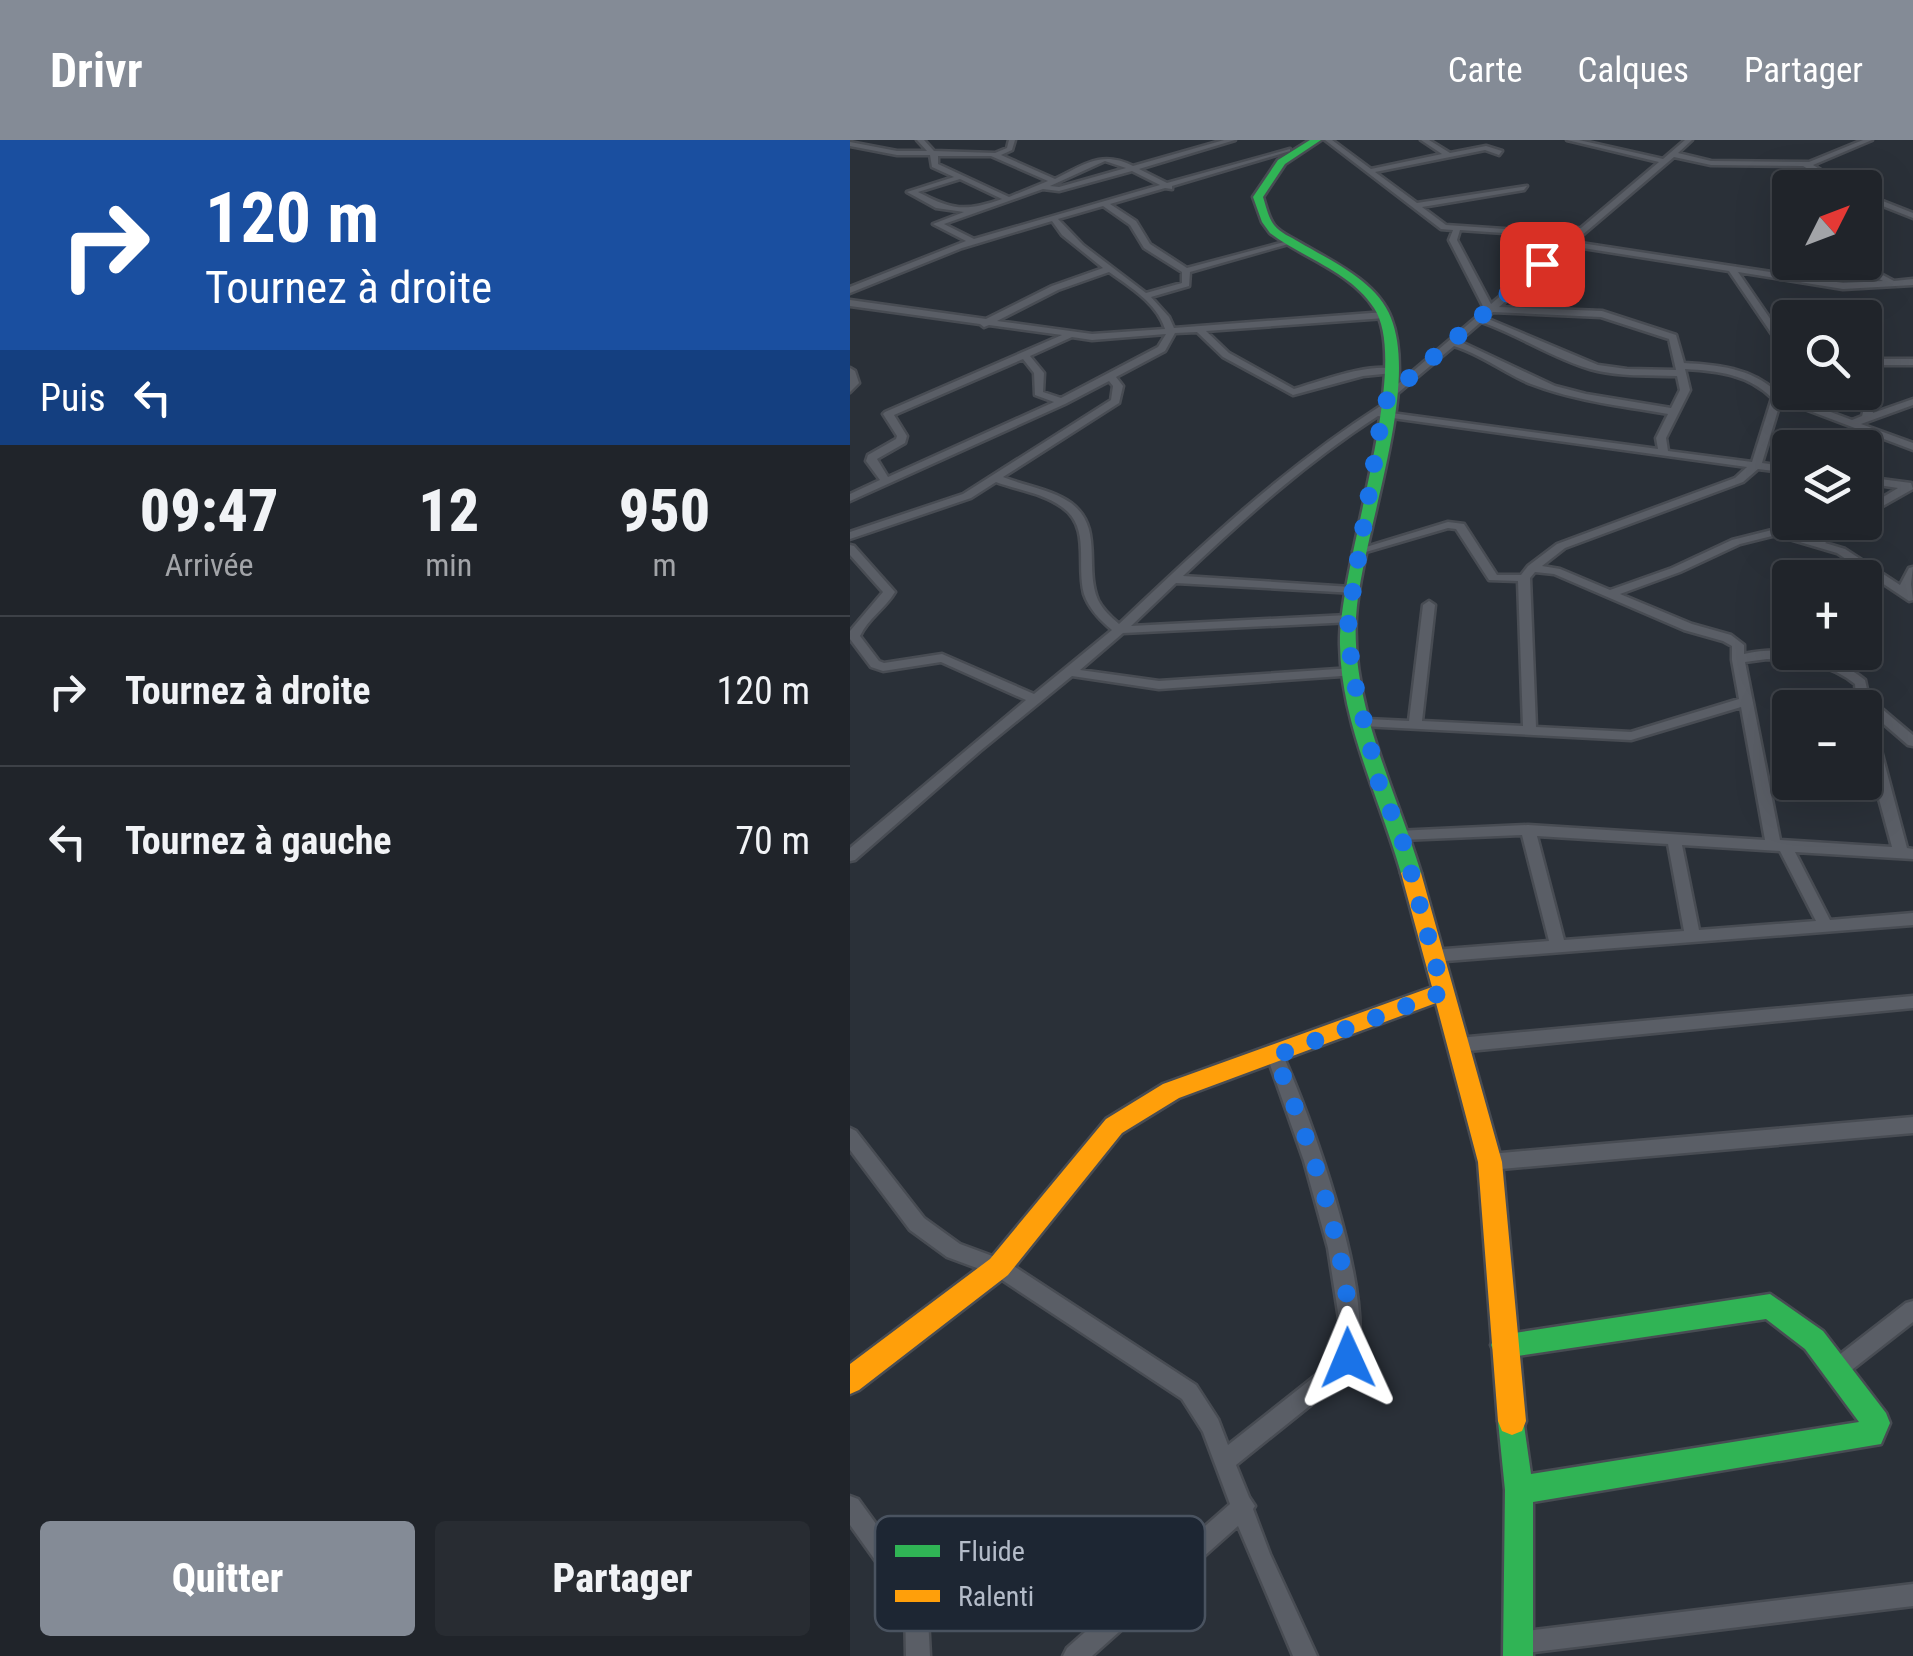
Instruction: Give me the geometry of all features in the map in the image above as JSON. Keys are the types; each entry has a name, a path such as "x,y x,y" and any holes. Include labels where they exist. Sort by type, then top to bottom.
{"street":[{"path":"920,140 934,155"},
{"path":"850,144 887,152 996,155 1010,150 1012,140"},
{"path":"1042,187 1059,189 1232,140"},
{"path":"850,290 974,242 1170,187 1316,140"},
{"path":"1328,140 1438,224 1458,229 1534,233 1585,230"},
{"path":"1424,140 1448,155"},
{"path":"1570,140 1711,163 1805,164 1824,161 1869,140"},
{"path":"850,856 1119,630 1228,526 1334,440 1385,406 1488,308 1689,140"},
{"path":"1288,147 1264,180 1258,197 1270,228 1360,288 1385,315 1393,370 1348,619 1352,672 1380,787 1401,835 1490,1162 1520,1490 1518,1649 1913,1594"},
{"path":"1369,171 1486,148 1498,153"},
{"path":"934,155 932,162 1010,200"},
{"path":"996,155 1054,181"},
{"path":"974,242 938,224 1010,200 1104,160 1134,168 1170,187"},
{"path":"1805,164 1816,170"},
{"path":"960,177 911,192 939,206 974,212"},
{"path":"1415,206 1524,188"},
{"path":"1104,204 1132,223 1147,246 1186,271 1288,243"},
{"path":"1882,204 1913,216"},
{"path":"1054,219 1107,270 1167,317 1172,334"},
{"path":"1028,226 1063,230"},
{"path":"1458,229 1453,240 1488,308"},
{"path":"1534,233 1566,243 1843,286 1913,282"},
{"path":"984,324 1055,288 1107,270"},
{"path":"1733,270 1772,328"},
{"path":"1144,296 1186,284 1186,271"},
{"path":"850,276 863,285"},
{"path":"1882,277 1892,282"},
{"path":"850,303 1072,334 1172,334 1252,323 1385,315"},
{"path":"1488,308 1578,310 1621,318 1673,337 1685,390 1662,438 1664,454"},
{"path":"1479,318 1514,329 1542,347 1596,368 1734,372 1772,392"},
{"path":"1201,331 1226,355 1293,392 1362,373 1393,370"},
{"path":"886,481 871,461 902,436 888,414 1072,334"},
{"path":"850,498 1062,402 1154,355 1172,334"},
{"path":"1451,342 1546,386 1674,412"},
{"path":"1025,356 1039,373 1038,393 1062,402"},
{"path":"1882,362 1913,362"},
{"path":"850,371 854,383 850,389"},
{"path":"850,536 949,503 998,479 1116,401 1118,386 1109,375"},
{"path":"1853,423 1913,402"},
{"path":"1385,406 1664,454 1772,467"},
{"path":"1528,573 1561,546 1739,480 1756,465 1774,410"},
{"path":"1818,410 1913,446"},
{"path":"1867,418 1869,410"},
{"path":"998,479 1066,505 1078,516 1085,530 1091,596 1101,615 1119,630 1348,619"},
{"path":"1882,482 1910,486"},
{"path":"1882,503 1910,486"},
{"path":"1359,551 1454,524 1460,526 1493,578 1556,571 1688,627 1734,641 1744,702 1778,844 1825,924"},
{"path":"1609,594 1766,533 1787,532 1819,542 1852,560"},
{"path":"850,548 889,592 882,605 857,624 854,636 875,664 942,658 1035,699"},
{"path":"1882,572 1886,567 1911,572 1905,584 1911,602"},
{"path":"1528,573 1530,730"},
{"path":"1882,578 1911,602"},
{"path":"1172,580 1352,591"},
{"path":"1415,724 1429,605"},
{"path":"1738,660 1766,653 1842,667 1862,683 1863,690"},
{"path":"1069,672 1159,685 1352,672"},
{"path":"1367,723 1630,736 1744,702"},
{"path":"1882,716 1913,742"},
{"path":"1401,835 1528,830 1907,853 1882,776"},
{"path":"1528,830 1558,945"},
{"path":"1674,840 1692,934"},
{"path":"1433,956 1913,919"},
{"path":"850,1382 999,1267 1114,1126 1137,1107 1184,1084 1275,1056 1443,992"},
{"path":"1458,1045 1913,1002"},
{"path":"1226,1460 1336,1372 1348,1358 1351,1333 1340,1258 1294,1102 1275,1056"},
{"path":"1490,1162 1913,1125"},
{"path":"850,1136 917,1224 954,1251 999,1267 1189,1392 1212,1426 1296,1651"},
{"path":"1504,1345 1770,1306 1787,1315 1836,1369 1876,1423 1871,1434 1520,1490"},
{"path":"1836,1369 1913,1310"},
{"path":"1205,1541 1244,1506"},
{"path":"850,1507 875,1541"},
{"path":"917,1631 918,1656"},
{"path":"1075,1656 1103,1631"}],"traffic: fast":[{"path":"1316,140 1281,162 1258,197 1274,230 1359,285 1386,319 1392,347 1391,382 1352,585 1348,649 1359,714 1411,873"},
{"path":"1504,1345 1770,1306 1814,1340 1876,1423 1871,1434 1519,1490"},
{"path":"1512,1421 1519,1490 1518,1656"}],"traffic: slow":[{"path":"1411,873 1490,1162 1512,1421"},
{"path":"850,1381 999,1267 1114,1126 1171,1091 1443,992"}],"route":[{"path":"1348,1358 1351,1333 1340,1258 1294,1102 1275,1056 1443,992 1401,835 1380,787 1352,672 1348,619 1382,416 1388,396 1542,264"}]}
